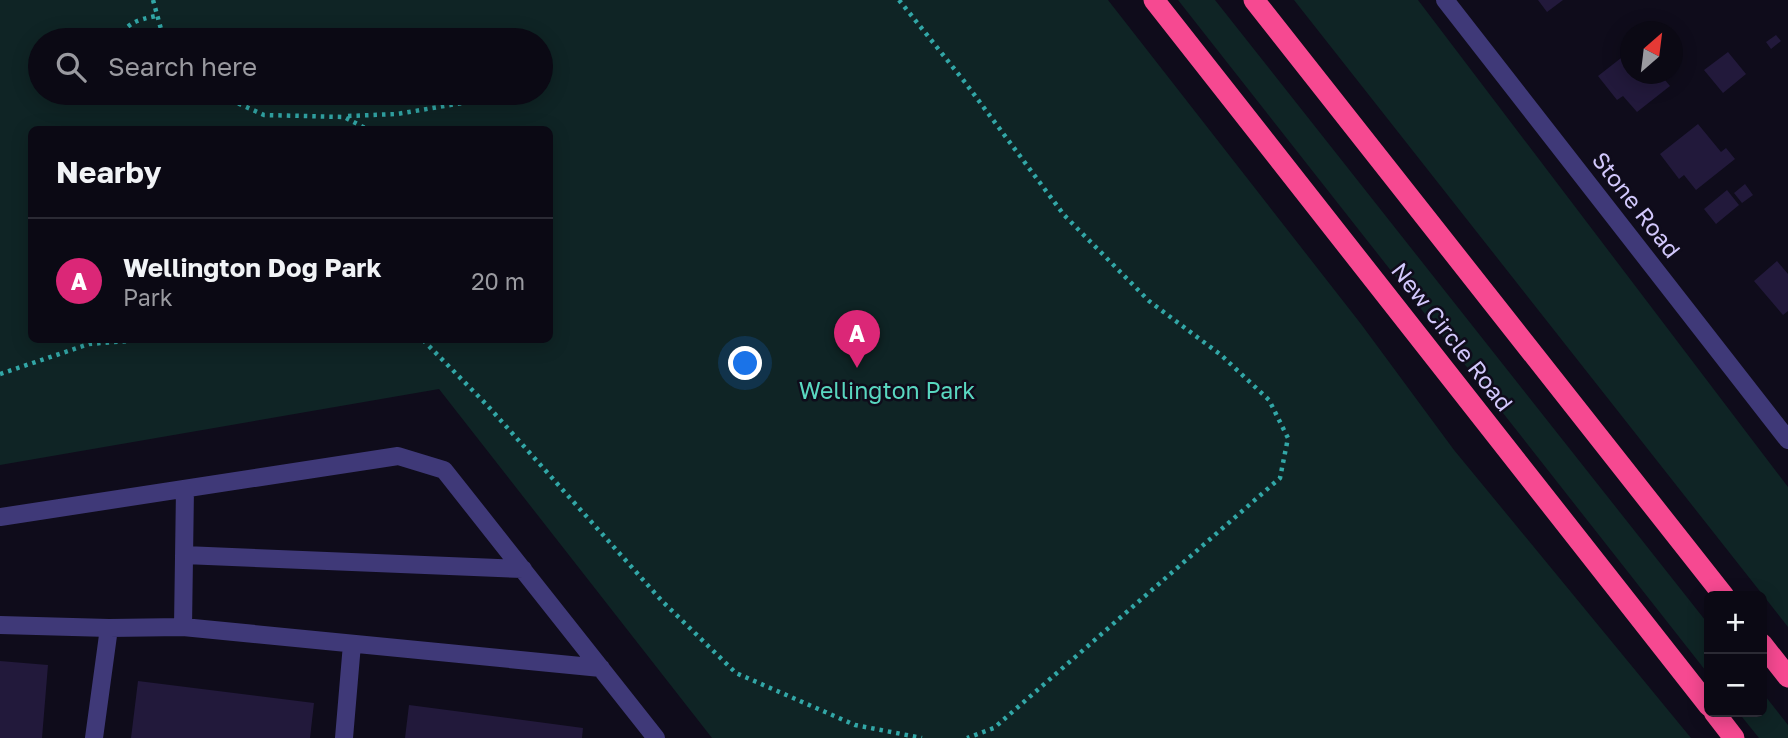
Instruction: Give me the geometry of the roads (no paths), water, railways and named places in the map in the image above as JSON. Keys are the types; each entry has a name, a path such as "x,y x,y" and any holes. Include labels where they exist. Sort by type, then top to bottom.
{"highway":[{"name":"New Circle Road","path":"1154,0 1704,700"},
{"path":"1254,0 1720,591"},
{"path":"1767,650 1788,677"},
{"path":"1718,717 1734,738"}],"street":[{"name":"Stone Road","path":"1446,0 1782,418 1788,440"},
{"path":"0,517 398,456 444,470 656,738"},
{"path":"183,627 185,489"},
{"path":"184,555 523,569"},
{"path":"0,625 183,627 601,668"},
{"path":"94,738 109,628"},
{"path":"344,738 352,644"}],"place":[{"name":"Wellington Dog Park","path":"857,368"}],"park label":[{"name":"Wellington Park","path":"887,391"}]}
